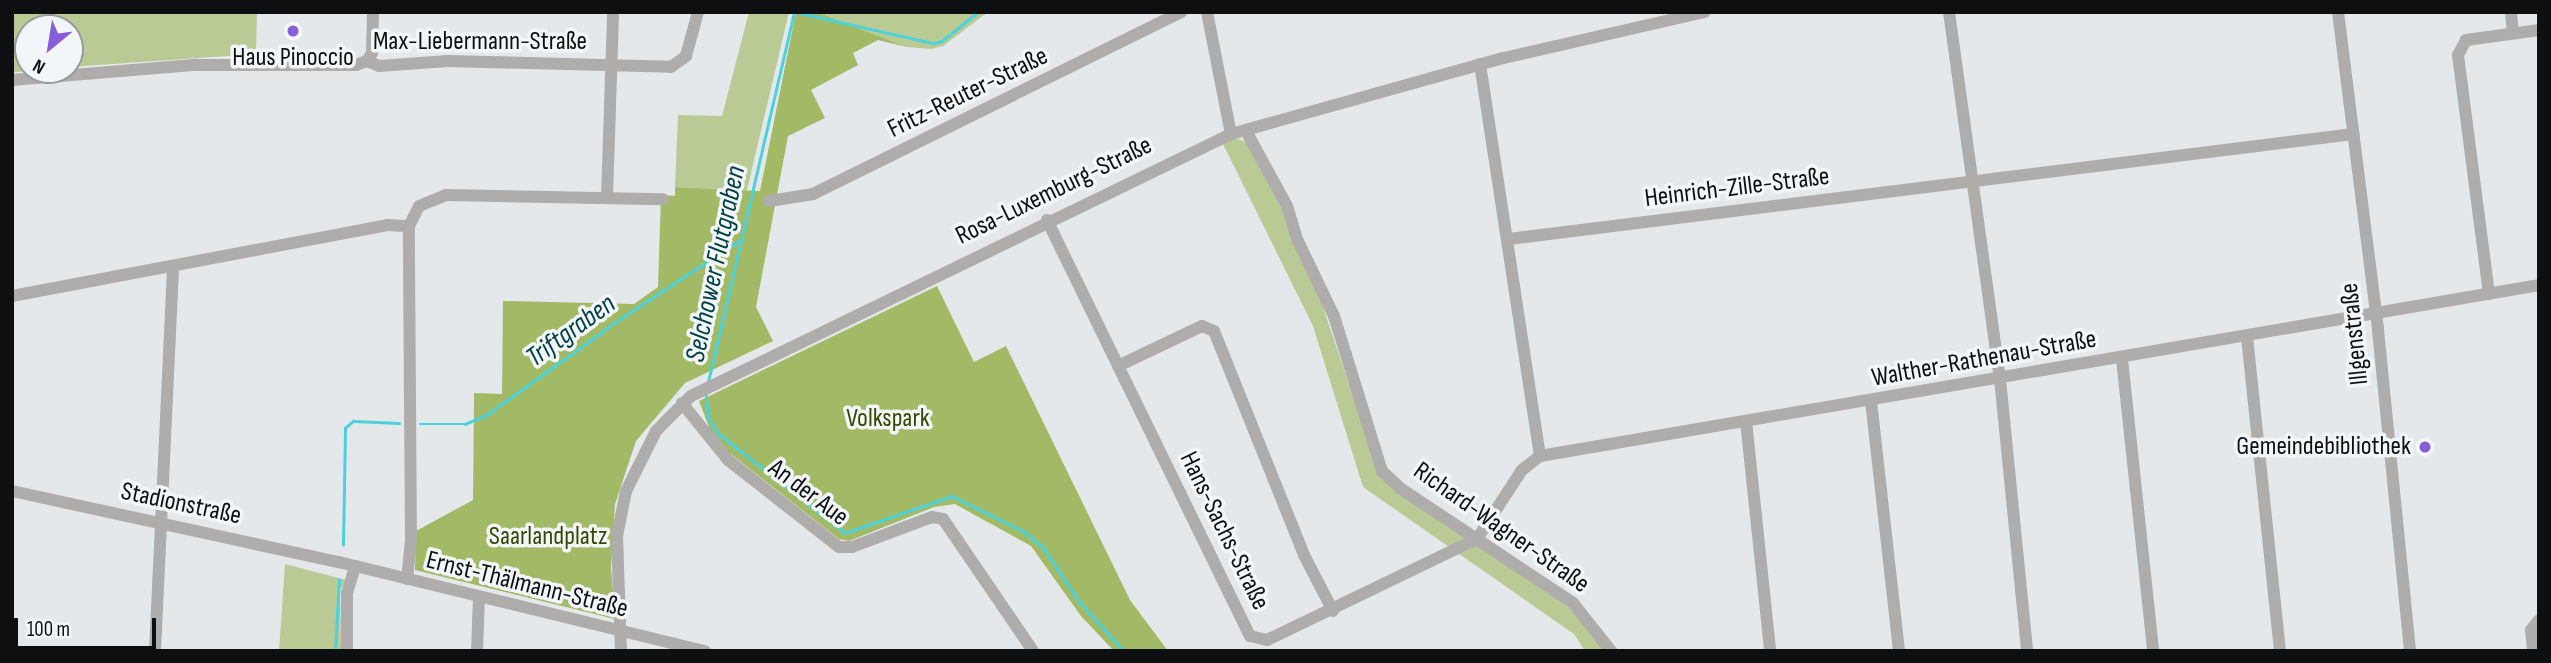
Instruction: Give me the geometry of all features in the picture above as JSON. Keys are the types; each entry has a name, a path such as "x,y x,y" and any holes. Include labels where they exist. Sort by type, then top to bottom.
{"street":[{"path":"367,61 372,53 373,12"},
{"path":"607,197 613,12"},
{"name":"Max-Liebermann-Straße","path":"12,80 196,65 356,65 367,61 379,66 448,61 612,66 676,65 688,52 698,12"},
{"name":"Fritz-Reuter-Straße","path":"769,201 817,192 1182,12"},
{"path":"1207,12 1231,134"},
{"name":"Rosa-Luxemburg-Straße","path":"621,651 617,536 626,488 646,446 682,403 696,393 1047,219 1231,134 1480,64 1705,12"},
{"path":"1950,12 2000,379 2027,651"},
{"name":"Illgenstraße","path":"2338,12 2376,314 2410,651"},
{"path":"2511,12 2513,33"},
{"path":"2489,294 2458,55 2466,40 2539,30"},
{"path":"1477,539 1522,470 1540,456 1509,239 1480,64"},
{"name":"Richard-Wagner-Straße","path":"1246,131 1287,206 1298,241 1334,316 1380,467 1399,488 1573,603 1611,651"},
{"name":"Heinrich-Zille-Straße","path":"1509,239 2353,134"},
{"path":"407,579 411,544 410,226 419,206 436,196 663,199"},
{"name":"Hans-Sachs-Straße","path":"1047,219 1250,636 1267,640 1333,611 1477,539"},
{"path":"12,296 387,225 410,226"},
{"path":"156,651 173,267"},
{"name":"Walther-Rathenau-Straße","path":"1540,456 2122,359 2539,285"},
{"path":"1118,366 1202,326 1214,331 1304,555 1333,611"},
{"path":"2247,337 2280,651"},
{"path":"2122,359 2153,651"},
{"path":"1871,401 1899,651"},
{"name":"An der Aue","path":"682,403 728,460 839,547 852,547 932,517 943,519 1033,651"},
{"path":"1746,421 1770,651"},
{"name":"Stadionstraße","path":"12,491 339,562"},
{"name":"Ernst-Thälmann-Straße","path":"339,562 705,651"},
{"path":"347,651 347,593 355,566"},
{"path":"477,651 479,597"},
{"path":"2533,651 2531,630 2539,620"}],"green space":[{"path":"12,12 257,12 256,54 84,66 84,14 14,14 12,71"},
{"path":"749,12 789,12 747,190 675,187 678,115 722,116"},
{"name":"Saarlandplatz","path":"796,12 817,12 907,47 878,40 853,53 858,65 811,90 825,118 788,136 756,307 773,341 685,383 636,441 615,504 611,567 615,619 415,570 416,531 473,500 474,393 502,394 503,301 634,304 658,287 661,195 675,196 675,187 760,191"},
{"path":"817,12 988,12 943,46 931,49 907,47"},
{"path":"1235,138 1246,142 1279,197 1319,295 1377,469 1565,603 1606,651 1585,651 1574,634 1363,487 1313,326 1222,142"},
{"name":"Volkspark","path":"937,286 974,362 1006,346 1130,600 1168,651 1114,651 1081,616 1031,546 955,504 934,507 849,541 839,539 727,451 711,432 699,401"},
{"path":"285,564 346,580 340,590 341,651 279,651"}],"waterway":[{"name":"Selchower Flutgraben","path":"708,382 794,12"},
{"path":"796,12 933,43 942,41 978,12"},
{"name":"Triftgraben","path":"420,424 465,424 488,414 620,319 737,242"},
{"name":"Selchower Flutgraben","path":"706,392 708,416 718,433 845,533 952,496 1023,531 1043,547 1080,602 1124,651"},
{"name":"Triftgraben","path":"343,545 345,428 353,421 399,423"},
{"name":"Triftgraben","path":"335,651 339,580"}],"place":[{"name":"Haus Pinoccio","path":"293,31"},
{"name":"Gemeindebibliothek","path":"2425,447"}]}
